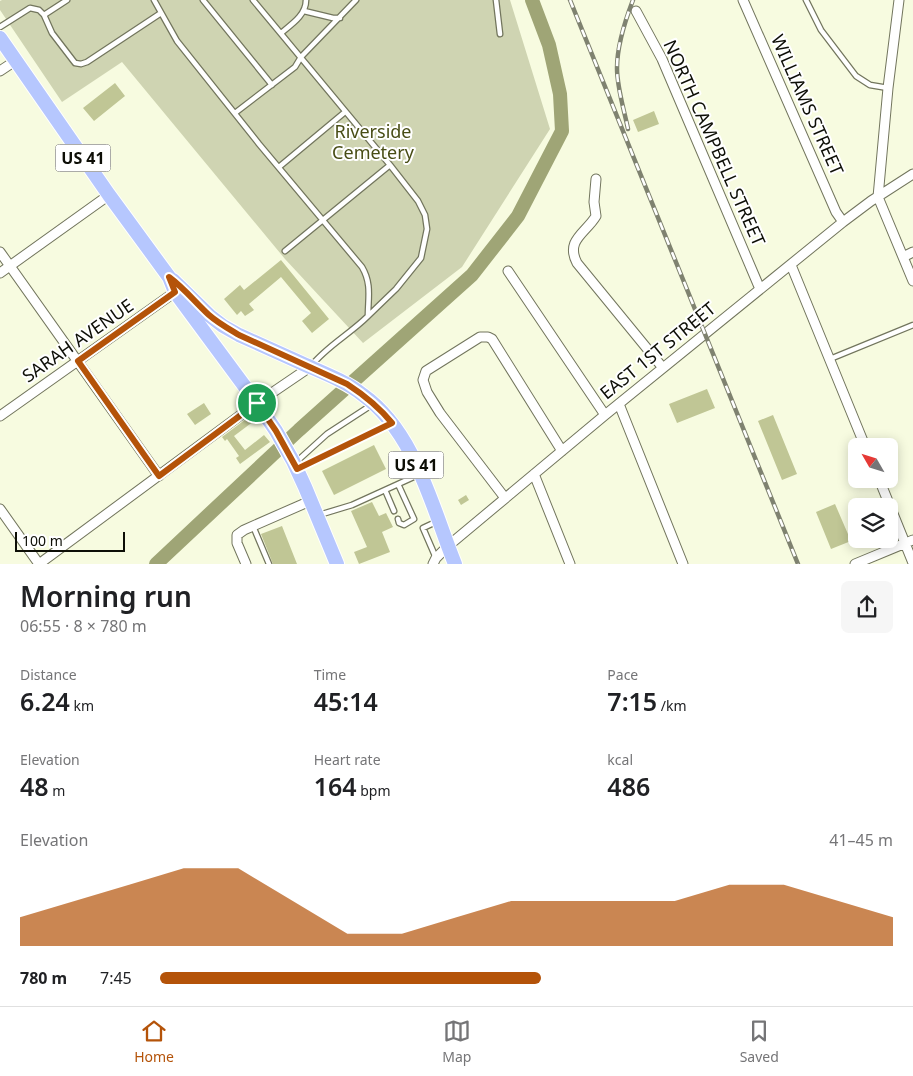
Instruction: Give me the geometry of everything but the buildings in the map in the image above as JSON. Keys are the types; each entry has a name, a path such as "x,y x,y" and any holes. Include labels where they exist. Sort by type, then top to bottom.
{"main road":[{"name":"US 41","path":"0,38 109,195 169,277 175,292 276,431 295,465 337,564"},
{"name":"US 41","path":"169,277 223,326 347,384 369,399 392,423 408,447 455,564"}],"street":[{"name":"WILLIAMS STREET","path":"743,0 836,212 843,222"},
{"path":"898,0 878,196 913,281"},
{"name":"NORTH CAMPBELL STREET","path":"636,11 662,59 760,289"},
{"path":"0,71 15,62"},
{"name":"EAST 1ST STREET","path":"434,561 448,546 505,498 760,289 843,222 878,196 913,174"},
{"path":"596,179 594,202 596,216 575,242 573,255 663,368"},
{"path":"0,273 109,195"},
{"path":"0,252 159,476"},
{"path":"903,256 913,252"},
{"path":"791,265 862,438"},
{"path":"508,271 605,415"},
{"name":"SARAH AVENUE","path":"0,416 175,292"},
{"path":"505,498 440,413 427,392 423,380 426,371 480,337 492,339 562,451"},
{"path":"0,509 39,564 257,403 315,369"},
{"path":"618,404 683,564"},
{"path":"534,474 570,564"},
{"path":"883,488 909,542 913,562"},
{"path":"246,564 237,543 237,535 310,501"},
{"path":"855,564 909,542"}],"lane":[{"path":"44,15 67,0"},
{"path":"154,0 177,41 367,276 369,282 368,316"},
{"path":"203,0 272,85"},
{"path":"253,0 390,165 418,201 425,215 427,230 420,258 396,289 354,330 319,356 315,369"},
{"path":"281,33 304,11 306,0"},
{"path":"235,113 294,66 356,0"},
{"path":"496,0 500,34"},
{"path":"806,0 820,30 856,76 865,83 888,88"},
{"path":"0,27 30,8 39,10 44,15 52,33 70,59 75,63 81,64 161,13"},
{"path":"304,11 340,18"},
{"path":"279,167 345,112"},
{"path":"285,251 390,165"},
{"path":"830,359 913,324"},
{"path":"295,465 327,434 369,399"},
{"path":"295,465 392,423"},
{"path":"317,516 352,505 420,474"},
{"path":"398,484 414,519 404,525 399,523 398,519"},
{"path":"385,490 394,511"},
{"path":"434,561 423,528 439,521"},
{"path":"253,526 268,564"}],"green space":[{"name":"Riverside Cemetery","path":"510,0 550,129 462,267 363,343 285,259 122,62 62,102 0,10 0,1"}],"waterway":[{"path":"156,564 299,430 472,275 518,216 562,131 560,94 549,45 532,0"}],"railway":[{"path":"570,0 798,564"},
{"path":"628,129 619,91 617,59 624,25 633,0"}],"route":[{"path":"169,277 223,326 347,384 364,395 392,423 297,469 276,431 257,403 159,476 78,361 175,292 169,277"}]}
